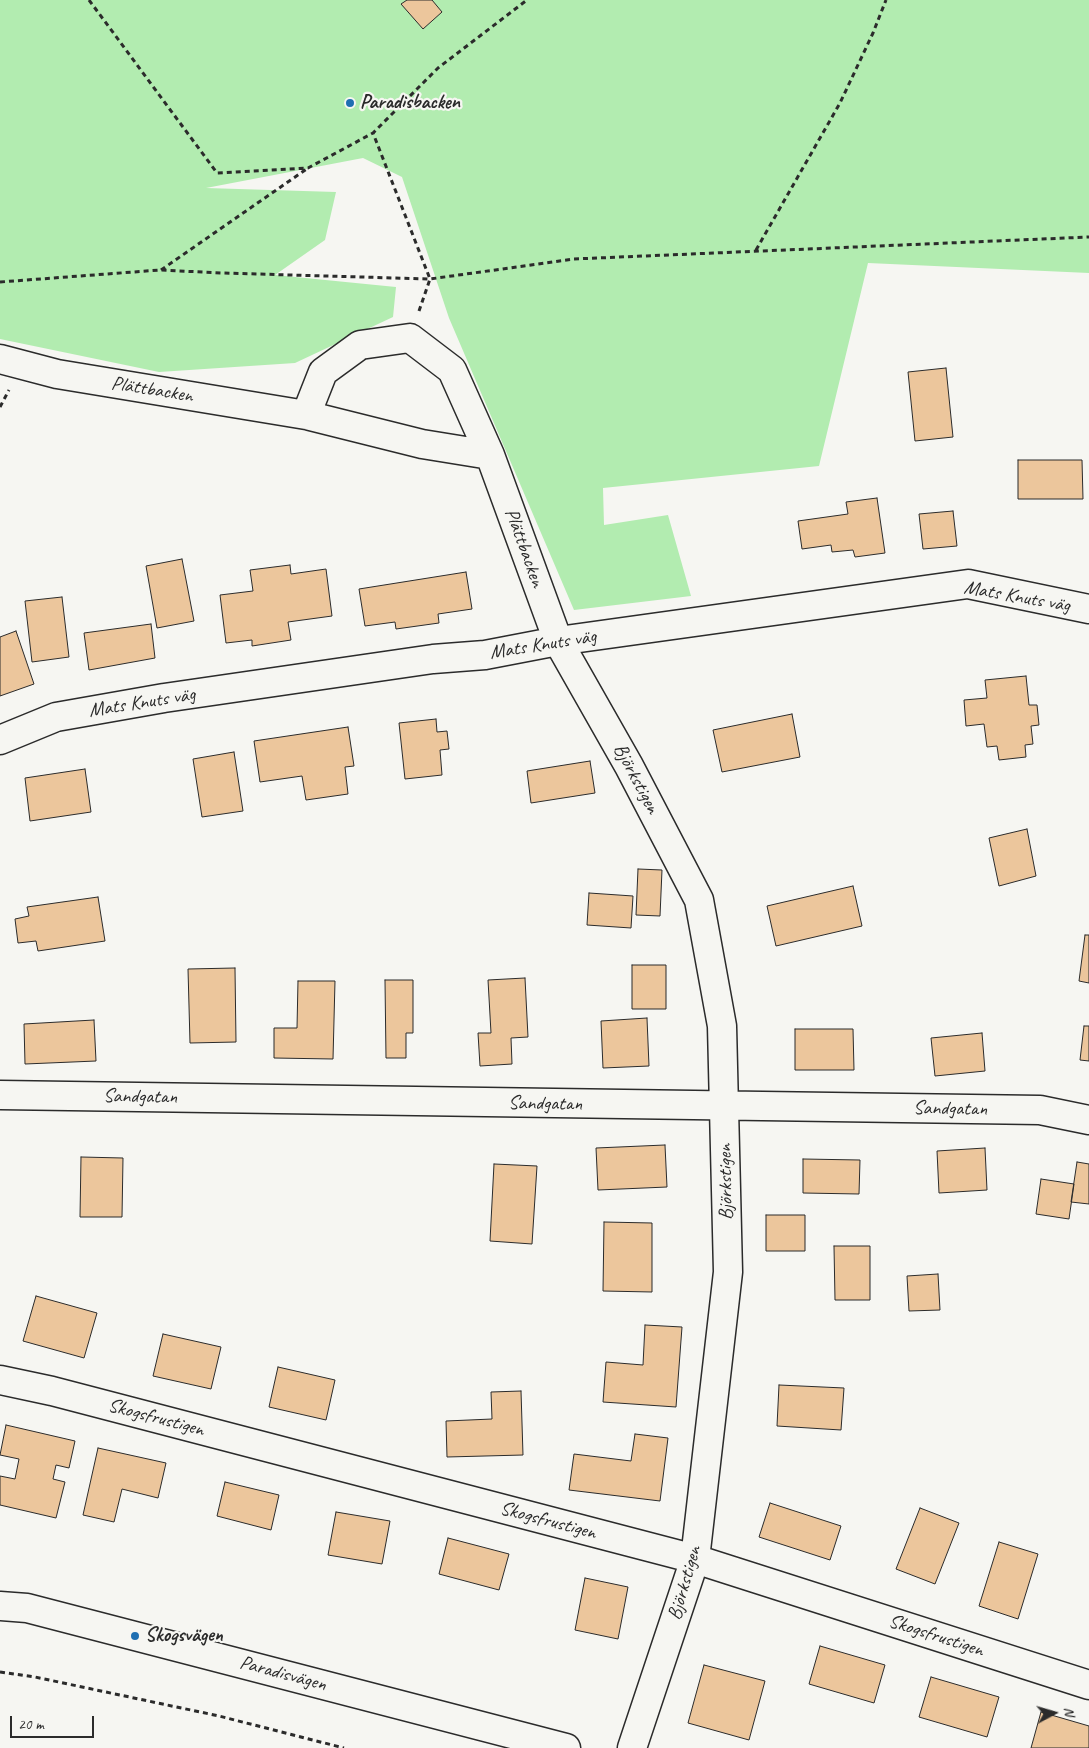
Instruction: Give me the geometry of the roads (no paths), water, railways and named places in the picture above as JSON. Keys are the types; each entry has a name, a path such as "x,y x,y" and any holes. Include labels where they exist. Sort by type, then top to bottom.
{"street":[{"name":"Plättbacken","path":"306,415 323,372 360,345 410,338 452,370 490,455 558,641"},
{"name":"Plättbacken","path":"0,359 58,374 306,415 422,444 490,455"},
{"name":"Mats Knuts väg","path":"0,740 56,717 173,697 423,661 485,655 558,641 968,584 1089,609"},
{"name":"Björkstigen","path":"558,641 629,766 699,900 722,1026 728,1272 695,1559 632,1748"},
{"name":"Sandgatan","path":"0,1095 1040,1110 1089,1120"},
{"name":"Skogsfrustigen","path":"0,1380 52,1391 695,1559 1089,1685"},
{"name":"Paradisvägen","path":"0,1606 26,1608 566,1748"}],"place":[{"name":"Paradisbacken","path":"350,103"},
{"name":"Skogsvägen","path":"135,1636"}]}
